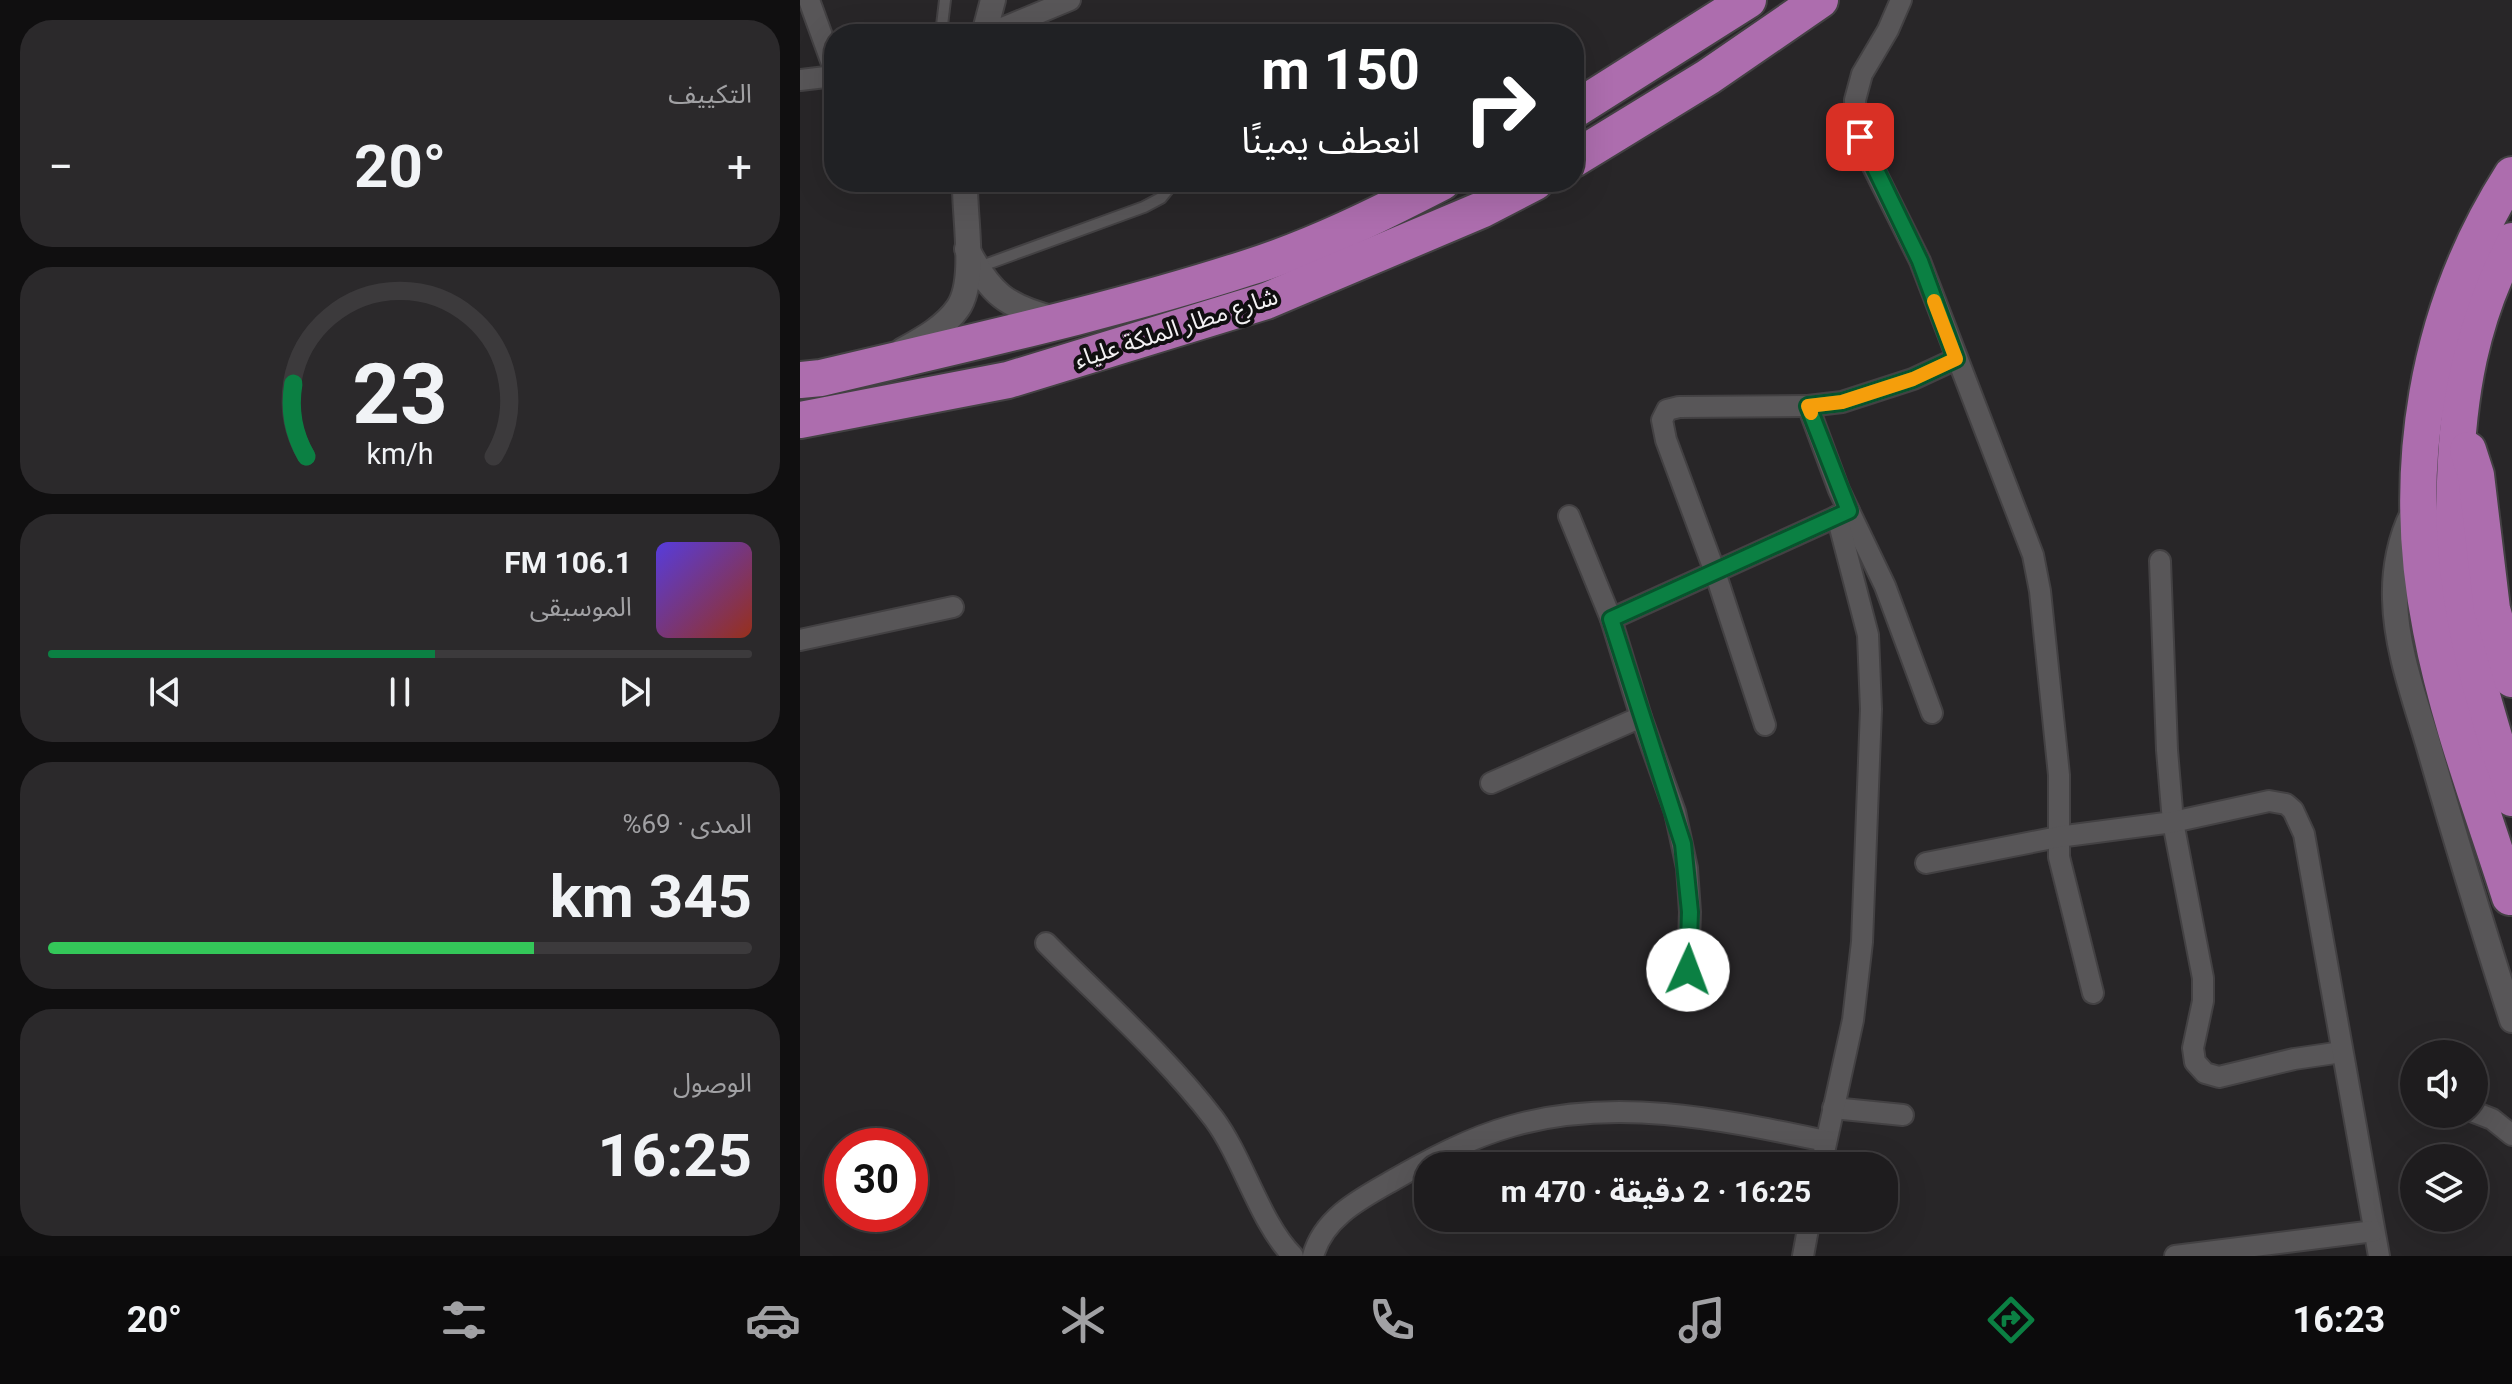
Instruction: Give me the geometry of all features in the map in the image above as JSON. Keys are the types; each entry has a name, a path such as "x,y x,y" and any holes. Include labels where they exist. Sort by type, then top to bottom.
{"highway":[{"path":"1584,153 1708,77 1820,0"},
{"path":"1584,103 1732,6"},
{"path":"2511,894 2454,719 2434,644 2424,590 2418,506 2425,404 2434,353 2448,308 2478,234 2512,175"},
{"name":"شارع مطار الملكة علياء","path":"800,380 1058,320 1249,267 1324,238 1421,192"},
{"name":"شارع مطار الملكة علياء","path":"800,420 1008,380 1266,301 1467,216 1515,192"},
{"path":"2512,241 2496,271 2475,329 2461,389 2453,546 2471,655 2512,798"},
{"path":"2457,432 2470,454 2476,475 2512,679"}],"street":[{"path":"809,0 824,41"},
{"path":"988,24 993,0"},
{"path":"1011,24 1070,0"},
{"path":"1901,0 1888,30 1862,74 1854,111 1866,153 1920,261 2037,573 2059,775 2059,857 2093,993"},
{"path":"800,80 824,77"},
{"path":"874,365 936,330 958,308 965,292 971,257 966,192"},
{"path":"971,257 1005,301 1030,313 1058,320"},
{"path":"1765,725 1715,572 1666,440 1663,414 1679,407 1808,406 1842,402 1913,379 1956,359"},
{"path":"1808,406 1843,514 1864,614 1871,682 1862,942 1853,1020 1824,1152"},
{"path":"2418,506 2405,531 2396,582 2397,620 2403,658 2512,1020"},
{"path":"1611,619 1843,514"},
{"path":"1843,514 1885,586 1932,713"},
{"path":"1569,516 1611,619 1675,812 1683,844 1690,912 1688,970"},
{"path":"2160,561 2167,750 2173,822 2203,978 2203,1001 2193,1048 2195,1062 2199,1068 2219,1077 2294,1059 2342,1052"},
{"path":"800,640 953,607"},
{"path":"1491,783 1641,717"},
{"path":"1926,863 2058,837 2173,822 2269,801 2286,804 2293,810 2304,834 2379,1256"},
{"path":"1046,943 1168,1066 1216,1122 1293,1256"},
{"path":"1833,1108 1903,1115"},
{"path":"1313,1256 1317,1241 1334,1218 1367,1195 1447,1151 1513,1125 1575,1115 1626,1112 1738,1123 1826,1141"},
{"path":"2488,1117 2512,1135"},
{"path":"2175,1256 2374,1231"},
{"path":"1803,1256 1807,1232"}],"lane":[{"path":"942,24 945,0"},
{"path":"971,257 1144,207 1166,192"}],"slow traffic":[{"path":"1811,413 1808,406 1842,402 1913,379 1956,359 1934,301"}],"route":[{"path":"1688,970 1690,912 1683,844 1611,619 1849,511 1808,406 1842,402 1913,379 1956,359 1920,261 1860,137"}]}
